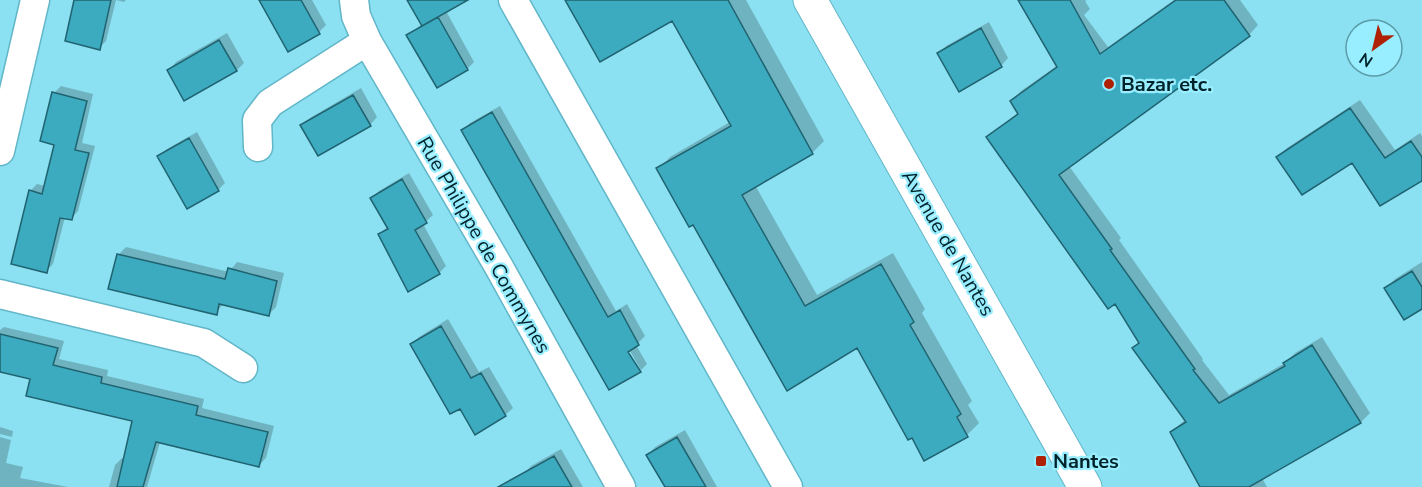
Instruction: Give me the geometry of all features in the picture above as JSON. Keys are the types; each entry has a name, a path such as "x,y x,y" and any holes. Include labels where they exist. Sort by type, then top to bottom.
{"main road":[{"name":"Avenue de Nantes","path":"810,0 1085,487"}],"street":[{"path":"0,151 35,0"},
{"name":"Rue Philippe de Commynes","path":"354,0 356,16 367,41 499,267 621,487"},
{"path":"513,0 788,487"},
{"path":"258,147 257,120 270,103 367,41"},
{"path":"0,294 204,343 243,368"}],"building":[{"path":"74,0 111,0 100,50 65,41"},
{"path":"259,0 301,0 320,34 288,52"},
{"path":"407,0 468,0 422,26"},
{"path":"565,0 728,0 813,154 742,195 805,306 881,264 914,322 910,325 961,414 957,417 968,437 924,461 912,438 908,440 857,348 787,391 693,225 689,227 656,168 731,126 672,21 600,62"},
{"path":"1018,0 1070,0 1100,54 1176,0 1224,0 1250,36 1059,175 1195,369 1193,370 1219,403 1285,366 1283,363 1312,345 1361,423 1249,487 1200,487 1170,432 1186,422 1132,348 1139,343 1115,304 1108,309 986,137 1018,114 1010,101 1057,67"},
{"path":"438,17 468,70 437,88 406,35"},
{"path":"981,28 1002,67 959,92 937,53"},
{"path":"219,40 237,71 184,101 167,70"},
{"path":"52,92 87,101 75,150 89,153 72,220 60,218 47,273 11,264 29,190 42,194 54,145 40,141"},
{"path":"353,95 371,126 318,156 300,125"},
{"path":"1350,108 1385,158 1411,141 1422,157 1422,181 1380,206 1352,163 1302,195 1276,157"},
{"path":"492,112 608,317 620,310 639,345 628,352 641,372 609,390 461,130"},
{"path":"189,138 219,191 187,209 157,156"},
{"path":"402,179 427,223 415,230 440,274 408,292 378,234 388,229 370,198"},
{"path":"117,254 225,279 228,268 277,281 269,316 219,304 217,315 108,289"},
{"path":"1412,271 1422,287 1422,309 1404,320 1384,288"},
{"path":"441,326 471,378 481,373 506,416 475,435 460,409 450,414 410,344"},
{"path":"0,334 58,348 53,365 102,377 101,383 198,406 196,415 268,432 259,467 156,442 143,487 117,487 132,421 26,396 30,379 0,372"},
{"path":"677,437 706,487 665,487 646,455"},
{"path":"554,456 572,487 498,487"}],"place":[{"name":"Bazar etc.","path":"1109,84"},
{"name":"Nantes","path":"1041,461"}]}
